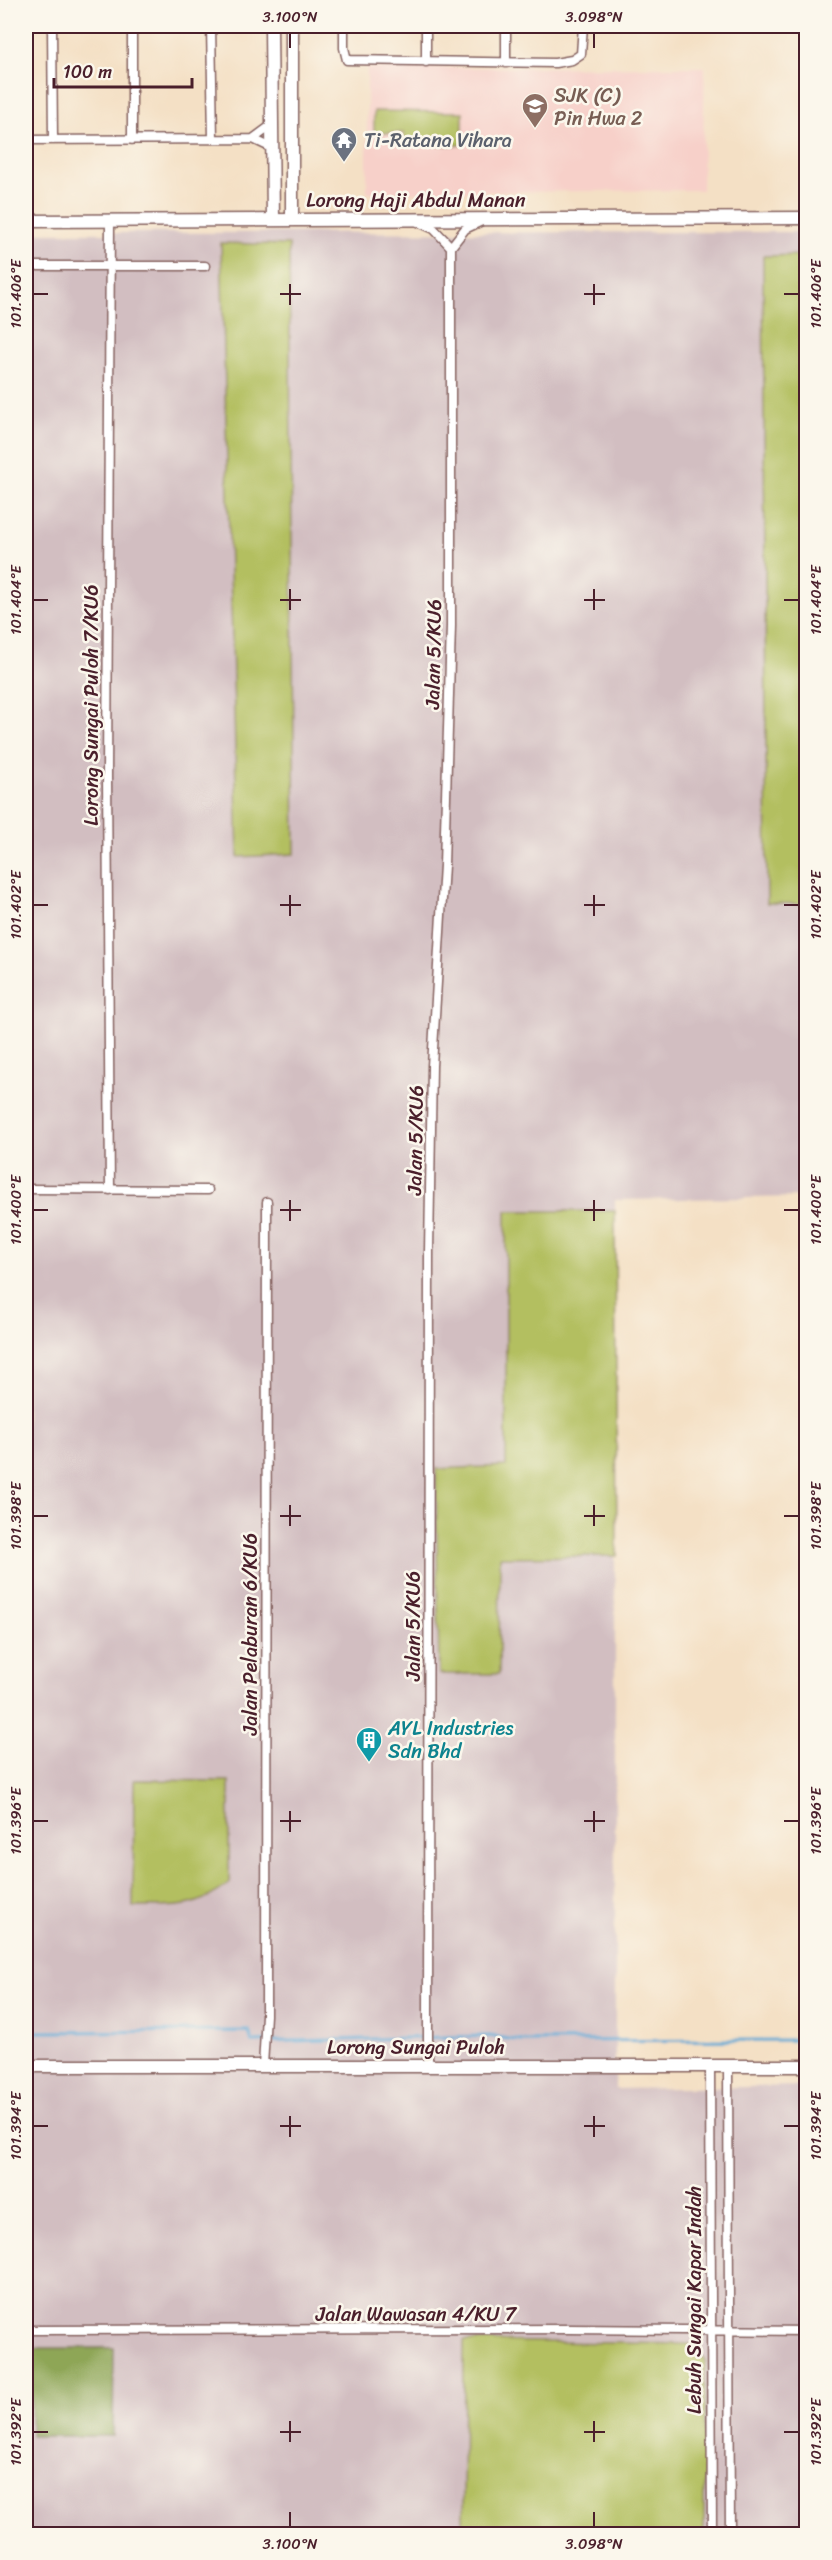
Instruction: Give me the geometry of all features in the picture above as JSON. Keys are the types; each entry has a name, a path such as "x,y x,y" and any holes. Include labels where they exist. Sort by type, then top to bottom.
{"street":[{"path":"52,26 53,140"},
{"path":"132,26 132,140"},
{"path":"211,26 213,140"},
{"path":"271,26 273,220"},
{"path":"292,26 292,220"},
{"path":"344,26 344,48 347,60 506,63 555,63 572,60 581,54 583,26"},
{"path":"426,26 426,62"},
{"path":"506,26 506,63"},
{"path":"253,139 272,125"},
{"path":"26,140 253,139 272,148"},
{"name":"Lorong Haji Abdul Manan","path":"26,221 807,218"},
{"path":"407,219 434,229 451,246 465,229 488,219"},
{"name":"Lorong Sungai Puloh 7/KU6","path":"110,221 107,788 110,1190"},
{"name":"Jalan 5/KU6","path":"429,2063 429,1251 432,1066 444,865 451,626 451,246"},
{"path":"26,266 205,266"},
{"path":"26,1189 208,1190"},
{"name":"Jalan Pelaburan 6/KU6","path":"263,2066 265,2030 267,1202"},
{"name":"Lorong Sungai Puloh","path":"26,2066 429,2063 807,2066"},
{"name":"Lebuh Sungai Kapar Indah","path":"710,2066 712,2535"},
{"name":"Lebuh Sungai Kapar Indah","path":"728,2066 730,2535"},
{"name":"Jalan Wawasan 4/KU 7","path":"26,2330 807,2331"}],"shaded area":[{"name":"SJK (C) Pin Hwa 2","path":"705,67 702,190 367,193 367,68"},
{"path":"806,232 806,1197 615,1200 615,2089 806,2086 806,2534 26,2534 26,233"}],"green space":[{"path":"374,111 463,112 463,145 404,145 404,133 374,133"},
{"path":"221,243 289,245 295,854 238,857"},
{"path":"806,255 806,904 767,903 763,256"},
{"path":"506,1211 615,1211 617,1556 500,1557 499,1674 439,1674 436,1469 506,1466"},
{"path":"134,1780 229,1781 229,1884 194,1903 133,1907"},
{"path":"464,2341 691,2344 705,2360 704,2534 463,2533"},
{"path":"31,2348 114,2348 113,2436 31,2436"}],"waterway":[{"path":"26,2046 30,2046 31,2032 249,2031 252,2042 489,2036 522,2041 806,2040"}],"place":[{"name":"SJK (C) Pin Hwa 2","path":"535,129"},
{"name":"Ti-Ratana Vihara","path":"344,163"},
{"name":"AYL Industries Sdn Bhd","path":"369,1763"}]}
